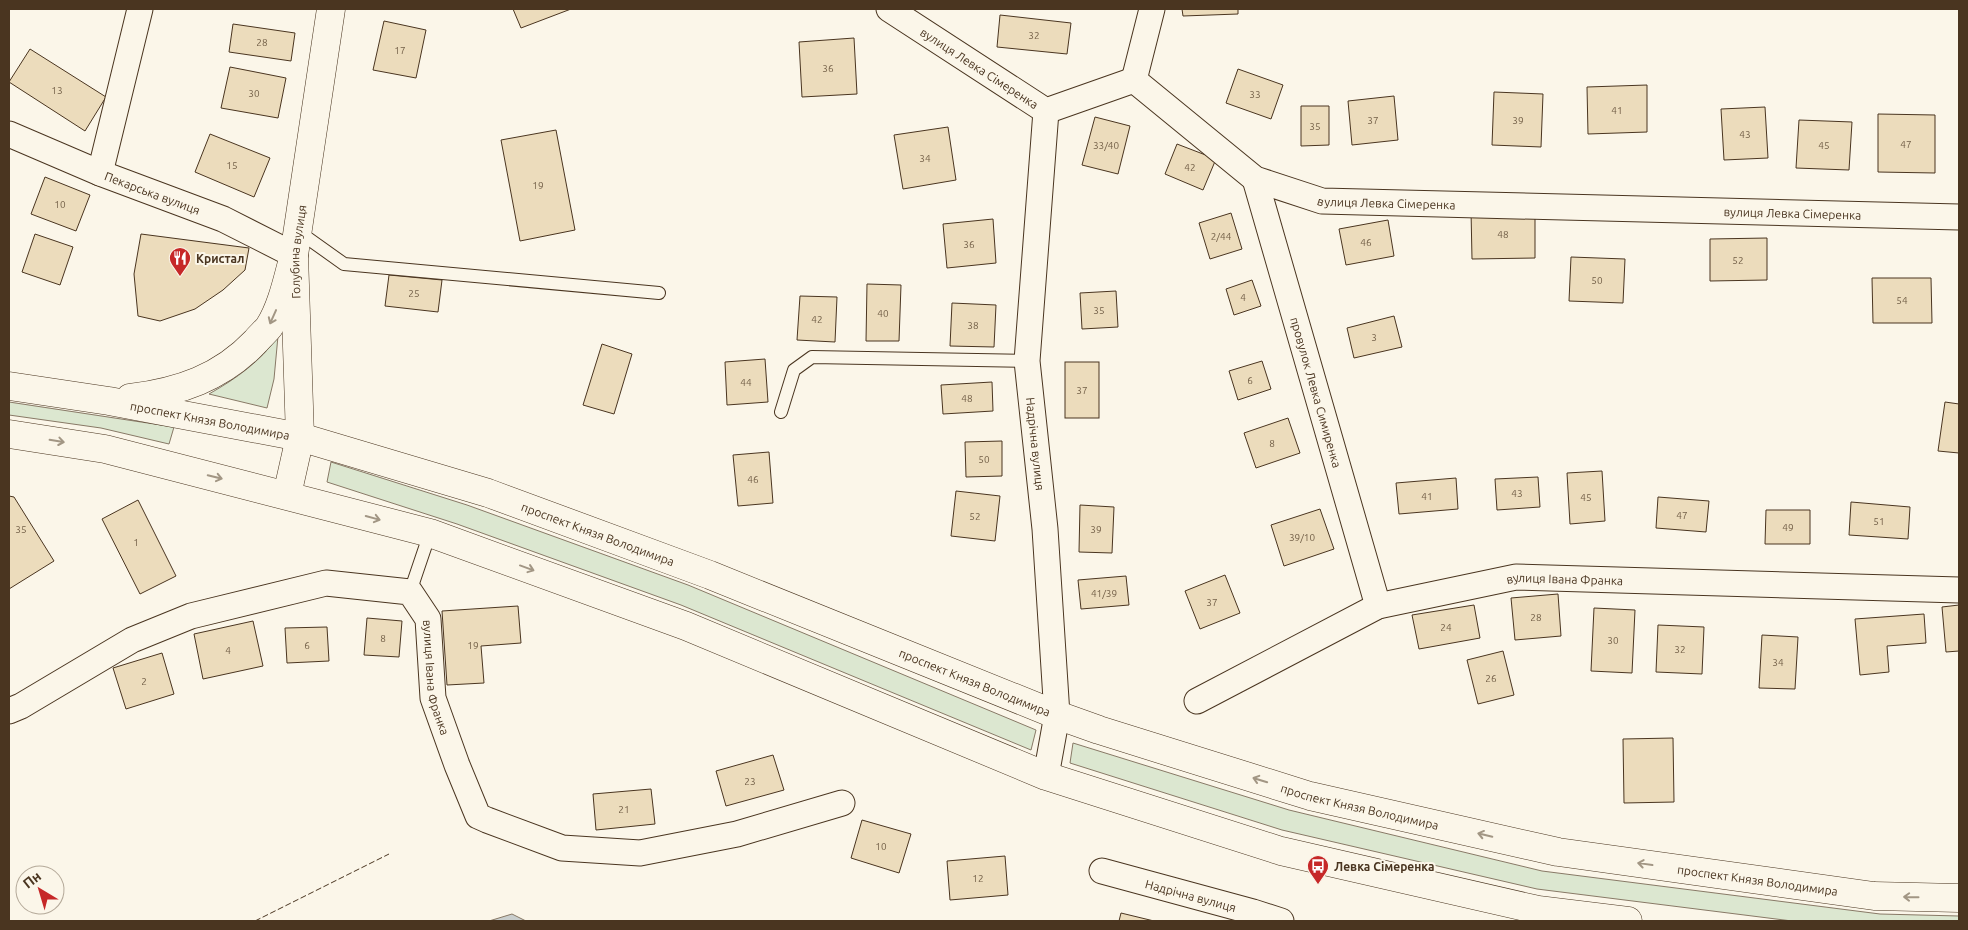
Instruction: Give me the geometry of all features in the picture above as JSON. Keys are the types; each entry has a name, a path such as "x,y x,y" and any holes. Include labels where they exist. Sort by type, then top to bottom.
{"main road":[{"name":"Голубина вулиця","path":"287,495 300,437 296,243 331,9"},
{"path":"109,401 160,394 205,380 241,357 269,326 284,292 296,243"},
{"name":"проспект Князя Володимира","path":"9,386 109,401 300,437 488,493 710,575 1057,715 1310,796 1558,852 1874,896 1959,898"},
{"path":"9,434 105,449 430,533 686,626 1046,776 1281,850 1537,915 1628,921"}],"street":[{"path":"100,173 140,9"},
{"name":"вулиця Левка Сімеренка","path":"889,9 1046,111 1134,80 1255,179 1322,201 1959,217"},
{"path":"1134,80 1152,9"},
{"name":"Надрічна вулиця","path":"1046,111 1027,362 1045,529 1057,715 1046,776"},
{"name":"Пекарська вулиця","path":"9,134 100,173 223,219 296,243"},
{"name":"провулок Левка Симиренка","path":"1255,179 1378,606"},
{"name":"вулиця Івана Франка","path":"1197,701 1378,606 1516,577 1959,590"},
{"path":"9,712 132,640 191,616 326,583 410,592"},
{"name":"вулиця Івана Франка","path":"410,592 428,619 433,698 478,816 562,848 640,853 737,834 842,803"},
{"name":"Надрічна вулиця","path":"1102,871 1281,921"}],"lane":[{"path":"296,243 344,264 659,293"},
{"path":"781,412 794,370 812,357 1027,362"},
{"path":"410,592 430,533"}],"green space":[{"path":"278,336 274,379 267,408 209,394 247,369 264,354"},
{"path":"9,402 174,427 169,444 101,428 9,415"},
{"path":"331,462 467,505 688,585 1036,730 1031,750 681,605 457,524 327,482"},
{"path":"1073,743 1289,810 1542,871 1880,914 1959,916 1959,921 1792,921 1537,889 1282,830 1070,763"}],"shaded area":[{"path":"512,914 526,921 489,921"}],"building":[{"path":"513,9 571,9 521,28"},
{"path":"1182,9 1238,9 1238,14 1183,16"},
{"path":"1000,15 1071,23 1067,54 997,47"},
{"path":"384,21 426,30 416,78 373,70"},
{"path":"233,24 295,33 291,61 229,52"},
{"path":"854,38 857,94 802,97 799,42"},
{"path":"30,49 106,97 85,131 9,82"},
{"path":"230,67 286,78 278,118 221,108"},
{"path":"1238,69 1283,85 1271,119 1226,103"},
{"path":"1647,85 1647,132 1588,134 1587,87"},
{"path":"1494,92 1543,94 1541,147 1492,145"},
{"path":"1394,96 1398,140 1352,145 1348,101"},
{"path":"1301,106 1329,106 1329,145 1301,146"},
{"path":"1765,107 1768,158 1724,160 1721,109"},
{"path":"1878,114 1935,115 1935,173 1878,172"},
{"path":"1095,117 1130,126 1118,174 1082,165"},
{"path":"1799,120 1852,122 1849,170 1796,168"},
{"path":"948,127 956,180 903,189 894,135"},
{"path":"556,130 575,230 520,241 501,140"},
{"path":"210,134 270,158 254,197 195,172"},
{"path":"1177,144 1216,159 1203,190 1165,174"},
{"path":"45,177 90,195 76,231 31,214"},
{"path":"1535,208 1535,258 1472,259 1471,210"},
{"path":"1231,213 1242,249 1210,259 1199,223"},
{"path":"993,219 996,263 947,268 943,224"},
{"path":"1388,220 1394,256 1346,265 1339,229"},
{"path":"35,234 73,247 60,285 22,272"},
{"path":"141,234 249,248 245,270 223,290 195,309 160,321 138,316 134,274"},
{"path":"1767,238 1767,280 1710,281 1710,239"},
{"path":"1571,257 1625,259 1623,303 1569,301"},
{"path":"389,275 442,280 438,312 385,306"},
{"path":"1872,278 1931,278 1932,323 1873,323"},
{"path":"1252,280 1261,306 1234,315 1226,289"},
{"path":"867,284 901,285 899,341 866,341"},
{"path":"1116,291 1118,327 1082,329 1080,293"},
{"path":"800,296 837,297 835,342 797,340"},
{"path":"952,303 996,305 994,347 950,346"},
{"path":"1394,316 1402,347 1354,358 1347,328"},
{"path":"602,344 632,354 614,414 583,405"},
{"path":"765,359 768,402 727,405 725,362"},
{"path":"1262,361 1271,389 1238,400 1229,371"},
{"path":"1065,362 1099,362 1099,418 1065,418"},
{"path":"992,382 993,411 943,414 941,385"},
{"path":"1945,402 1959,404 1959,453 1938,451"},
{"path":"1288,418 1300,453 1256,468 1244,433"},
{"path":"1002,441 1002,476 966,477 965,442"},
{"path":"769,452 773,503 738,506 733,455"},
{"path":"1602,471 1605,521 1570,524 1567,473"},
{"path":"1538,477 1540,507 1497,510 1495,479"},
{"path":"1456,478 1458,509 1399,514 1396,483"},
{"path":"956,491 1000,496 995,541 951,536"},
{"path":"9,496 14,497 54,561 9,589"},
{"path":"1658,497 1709,501 1706,532 1656,528"},
{"path":"138,500 176,576 140,594 102,519"},
{"path":"1851,502 1910,507 1908,539 1849,535"},
{"path":"1080,505 1114,507 1112,553 1079,552"},
{"path":"1320,509 1334,549 1284,566 1271,525"},
{"path":"1766,510 1810,510 1810,544 1765,544"},
{"path":"1225,575 1240,613 1200,629 1185,591"},
{"path":"1126,576 1129,605 1081,609 1078,580"},
{"path":"1558,594 1561,636 1515,640 1511,598"},
{"path":"1474,605 1480,638 1419,649 1412,615"},
{"path":"1959,605 1959,651 1946,652 1942,607"},
{"path":"518,606 521,643 481,646 484,683 447,685 442,611"},
{"path":"1594,608 1635,610 1632,673 1591,671"},
{"path":"1924,614 1926,643 1887,646 1889,672 1860,675 1855,619"},
{"path":"367,618 402,621 399,657 364,655"},
{"path":"253,621 263,666 203,679 194,634"},
{"path":"1658,625 1704,627 1702,674 1656,672"},
{"path":"327,627 329,661 287,663 285,628"},
{"path":"1762,635 1798,637 1795,689 1759,688"},
{"path":"1503,651 1514,695 1478,704 1467,660"},
{"path":"162,653 174,694 126,709 113,668"},
{"path":"1673,738 1674,802 1624,803 1623,739"},
{"path":"773,755 784,790 726,806 716,771"},
{"path":"651,789 655,824 596,830 593,794"},
{"path":"862,820 911,834 899,873 851,858"},
{"path":"1005,856 1008,895 950,900 947,861"},
{"path":"1121,913 1154,921 1119,921"}],"fence":[{"path":"255,921 389,854"}],"place":[{"name":"Кристал","path":"180,277"},
{"name":"Левка Сімеренка","path":"1318,885"}]}
